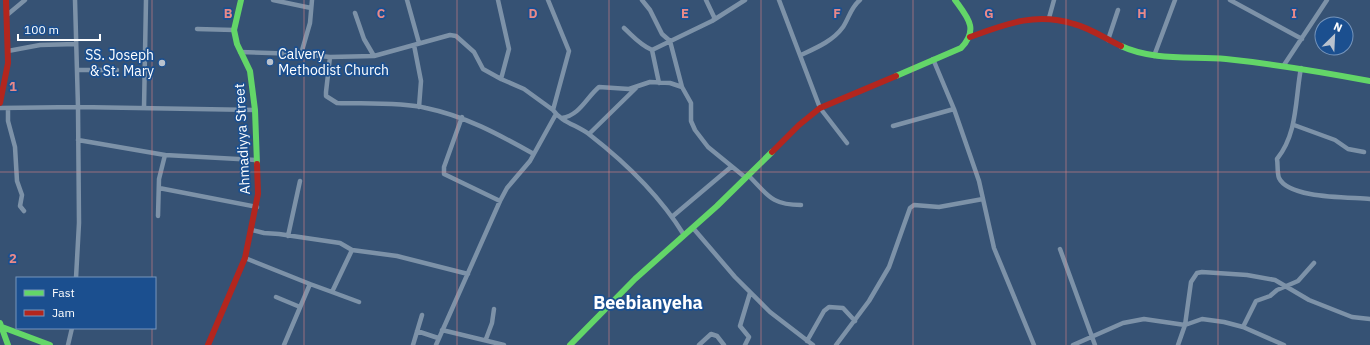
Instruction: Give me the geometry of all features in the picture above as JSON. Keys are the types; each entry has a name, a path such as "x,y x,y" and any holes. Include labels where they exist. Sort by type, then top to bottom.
{"street":[{"path":"0,103 6,80 8,51 6,0"},
{"path":"7,15 25,0"},
{"path":"75,0 79,223 76,277"},
{"path":"144,108 146,0"},
{"name":"Ahmadiyya Street","path":"208,345 245,258 257,207 255,110 250,71 240,52 234,30 241,0"},
{"path":"272,0 311,8"},
{"path":"301,54 307,38 312,0"},
{"path":"407,0 416,44 421,81 419,107"},
{"path":"498,0 509,49 501,79"},
{"path":"436,345 500,201 507,188 530,161 532,153 554,112 569,51 548,0"},
{"path":"642,0 650,10 662,34 670,41 682,87 691,103 691,121 695,130 708,147 730,167 747,177 777,202 784,205 801,204"},
{"path":"706,0 715,19"},
{"path":"652,50 715,19 745,0"},
{"path":"779,0 820,108 847,143"},
{"path":"801,55 827,42 836,35 856,3 860,0"},
{"path":"955,0 970,22 970,37"},
{"path":"1049,18 1054,0"},
{"path":"1154,56 1175,0"},
{"path":"1230,0 1302,39"},
{"path":"1284,65 1328,0"},
{"path":"1108,40 1118,10"},
{"path":"355,13 364,39 374,56"},
{"path":"570,345 635,279 693,228 799,125 820,108 960,48 970,37 1009,23 1029,19 1049,18 1075,24 1131,51 1154,56 1223,59 1284,65 1370,81"},
{"path":"624,28 639,44 652,50"},
{"path":"197,29 234,30"},
{"path":"240,52 301,54 330,57 374,56 444,35 456,36 474,52 483,69 524,89 562,118 589,134 625,163 673,216 684,235"},
{"path":"8,51 40,46 76,44"},
{"path":"652,50 659,83"},
{"path":"330,57 326,96 337,103 419,107 462,117 485,127 532,153"},
{"path":"933,59 954,109 979,181 994,248 1034,345"},
{"path":"1300,68 1294,125 1286,148 1277,159 1279,178 1288,187 1301,192 1370,198"},
{"path":"77,70 117,70"},
{"path":"562,118 568,117 583,106 599,87 629,89 650,82 670,83 682,87"},
{"path":"589,134 639,86"},
{"path":"0,108 78,107 255,110"},
{"path":"8,108 8,121 15,147 17,181 22,195 20,206 24,211"},
{"path":"893,126 954,109"},
{"path":"462,117 444,167 444,174 500,201"},
{"path":"1294,125 1335,140 1348,149 1364,152"},
{"path":"78,140 165,155 257,160"},
{"path":"158,216 159,188 165,155"},
{"path":"673,216 730,167"},
{"path":"288,236 300,181"},
{"path":"159,188 257,207"},
{"path":"836,345 855,321 890,267 910,208 914,205 939,208 984,199"},
{"path":"693,228 750,293 770,312 810,344 824,311 829,306 843,308 855,321"},
{"path":"252,230 340,243 352,250 397,256 468,274"},
{"path":"1060,249 1095,345"},
{"path":"332,292 352,250"},
{"path":"245,258 359,302"},
{"path":"1243,327 1256,301 1270,296 1276,290 1288,287 1303,277 1314,263"},
{"path":"1178,345 1185,325 1191,282 1197,273 1255,276 1275,280 1309,300 1352,318 1370,319"},
{"path":"284,345 310,284"},
{"path":"745,345 749,337 743,331 741,323 750,293"},
{"path":"276,297 300,307"},
{"path":"486,339 492,323 494,309"},
{"path":"413,345 422,315"},
{"path":"1073,345 1132,321 1155,320 1185,325 1202,319 1224,322 1243,327 1284,345"},
{"path":"1,325 8,345"},
{"path":"1,325 50,345"},
{"path":"68,345 72,329"},
{"path":"442,330 504,344"},
{"path":"417,331 438,338"},
{"path":"698,345 711,334 717,336 724,345"}],"traffic: fast":[{"path":"241,0 234,30 237,44 250,71 255,110 257,164"},
{"path":"896,76 961,48 969,35 970,24 964,12 955,0"},
{"path":"1121,46 1133,51 1159,56 1244,61 1298,68 1370,81"},
{"path":"570,345 635,279 717,206 772,152"},
{"path":"0,323 8,345"},
{"path":"2,327 50,345"}],"traffic: jam":[{"path":"0,103 8,63 6,0"},
{"path":"970,37 1008,24 1033,19 1046,19 1080,26 1121,46"},
{"path":"772,152 799,125 820,108 896,76"},
{"path":"208,345 245,258 258,194 257,164"}],"place":[{"name":"Calvery Methodist Church","path":"270,62"},
{"name":"SS. Joseph & St. Mary","path":"162,63"}],"district":[{"name":"Beebianyeha","path":"648,302"}]}
